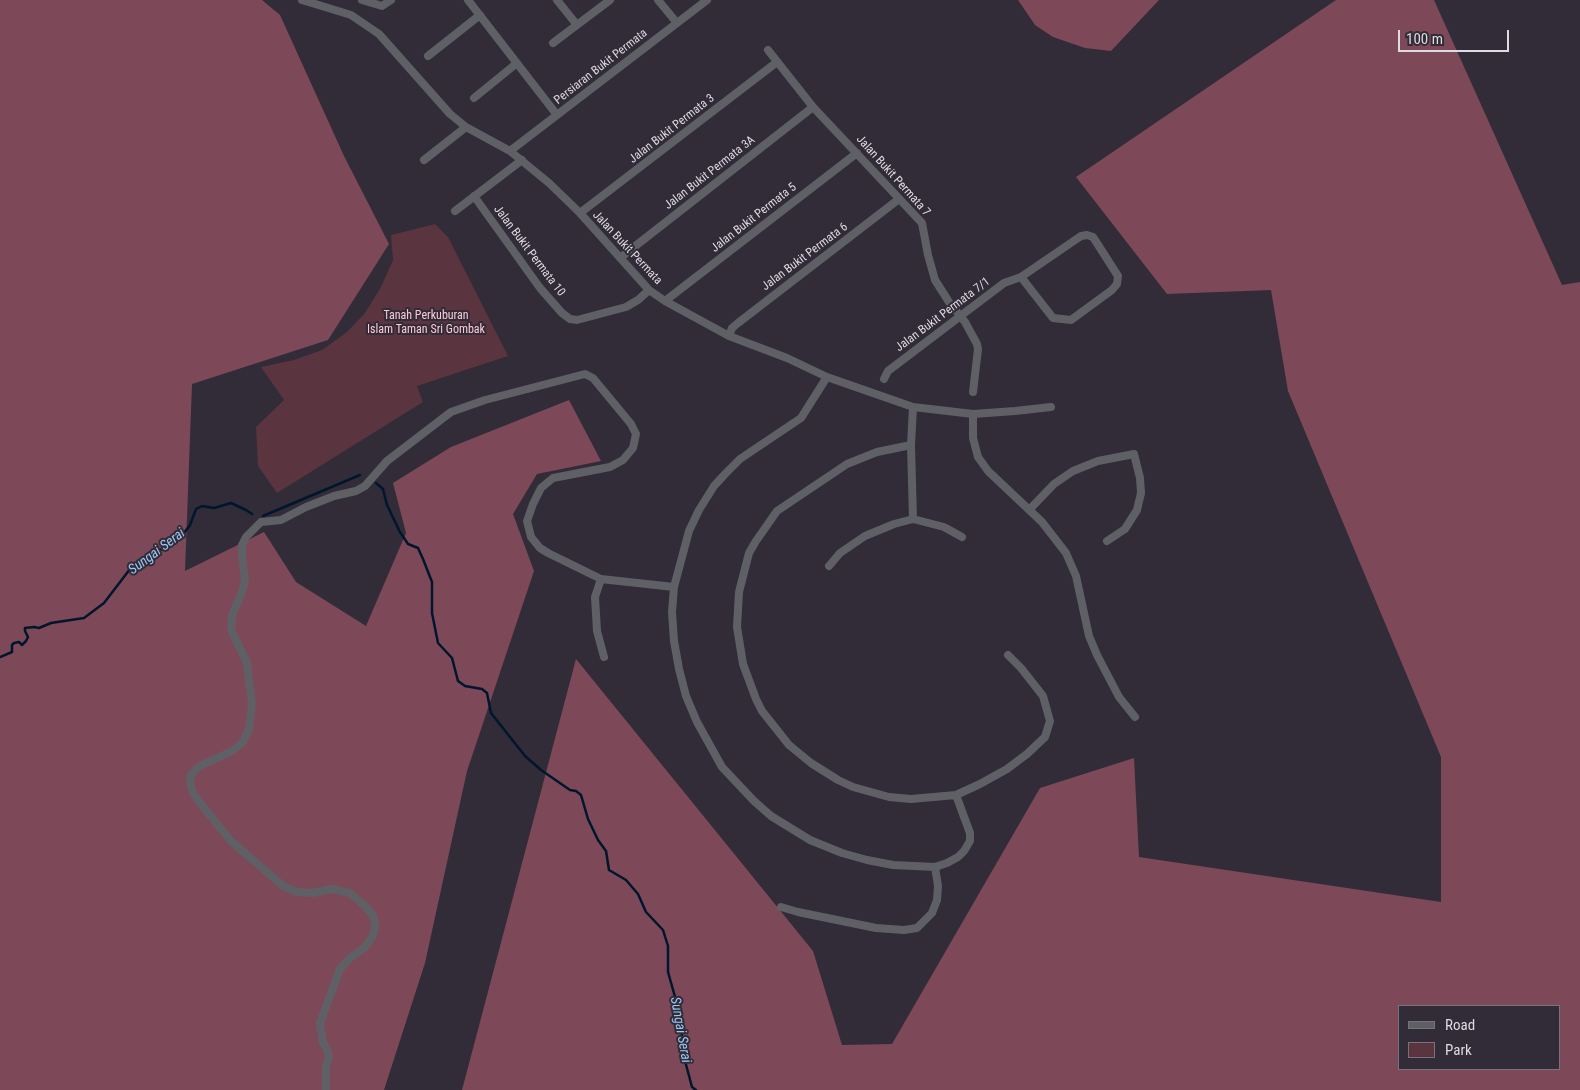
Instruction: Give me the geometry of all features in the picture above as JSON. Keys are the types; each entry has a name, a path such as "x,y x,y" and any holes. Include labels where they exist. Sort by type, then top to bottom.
{"street":[{"path":"362,0 378,6 382,6 391,0"},
{"path":"468,0 557,115"},
{"path":"557,0 577,25"},
{"path":"553,43 610,0"},
{"path":"658,0 676,23"},
{"name":"Persiaran Bukit Permata","path":"510,151 707,0"},
{"name":"Jalan Bukit Permata","path":"308,1 351,15 379,34 450,114 466,127 510,151 550,183 649,290 665,301 729,336 787,358 827,377 913,407 973,414 1051,407"},
{"path":"428,56 480,14"},
{"name":"Jalan Bukit Permata 7","path":"768,50 813,107 922,223 935,280 977,344 978,349 972,392"},
{"name":"Jalan Bukit Permata 3","path":"580,214 777,62"},
{"path":"474,98 518,64"},
{"name":"Jalan Bukit Permata 3A","path":"620,258 813,107"},
{"path":"424,160 466,127"},
{"name":"Jalan Bukit Permata 5","path":"665,301 857,153"},
{"path":"454,211 522,160"},
{"name":"Jalan Bukit Permata 10","path":"474,196 540,288 562,313 570,319 577,320 626,307 638,300 649,290"},
{"name":"Jalan Bukit Permata 6","path":"729,336 732,328 738,322 899,199"},
{"name":"Jalan Bukit Permata 7/1","path":"884,379 888,371 1004,283 1021,277 1081,236 1093,237 1118,276 1117,284 1112,290 1072,320 1052,318 1021,277"},
{"path":"326,1090 328,1057 327,1049 322,1044 320,1023 340,969 350,958 364,948 374,936 374,917 350,893 332,888 312,893 297,892 283,886 231,841 193,793 190,782 191,775 198,767 232,752 243,742 249,729 252,704 247,663 231,630 232,615 245,581 242,545 246,537 261,522 281,520 306,507 334,496 356,491 365,486 387,461 452,412 485,400 585,374 593,378 631,424 636,434 633,448 623,460 610,467 553,478 540,488 532,504 527,521 531,537 540,548 578,569 601,579 674,587"},
{"path":"827,377 802,418 740,459 714,486 689,531 674,587 672,612 674,641 686,696 697,722 722,767 740,787 771,816 810,840 842,853 893,865 935,867 947,863 958,857 970,841 970,833 956,795"},
{"path":"913,407 911,445 914,519"},
{"path":"973,414 973,438 978,457 988,470 1030,509 1052,533 1066,553 1076,576 1089,636 1119,697 1135,717"},
{"path":"911,445 876,452 847,464 777,511 756,541 749,553 739,592 737,627 743,664 756,699 762,711 789,745 811,763 838,780 871,793 911,799 956,795 1007,769 1027,754 1044,737 1050,721 1043,696 1008,655"},
{"path":"1030,509 1054,484 1073,471 1098,460 1134,454 1142,493 1137,510 1125,529 1108,541"},
{"path":"829,566 840,553 865,536 894,524 914,519 944,527 962,537"},
{"path":"601,579 595,597 597,631 604,657"},
{"path":"781,907 876,928 904,930 917,928 932,913 937,900 938,886 935,867"}],"green space":[{"name":"Tanah Perkuburan Islam Taman Sri Gombak","path":"435,224 448,237 508,356 417,386 423,402 277,493 258,466 256,427 284,400 261,367 294,360 322,350 347,332 365,313 381,287 393,260 391,235"}],"shaded area":[{"path":"0,0 262,0 280,15 344,156 389,244 328,340 192,384 185,571 264,532 296,582 366,626 406,533 393,483 451,447 569,400 601,461 537,474 513,514 534,571 467,771 425,963 384,1090 0,1090"},
{"path":"1018,0 1159,0 1111,51 1085,48 1053,37 1035,25"},
{"path":"1336,0 1434,0 1562,285 1580,282 1580,1090 462,1090 576,659 813,951 842,1045 892,1044 1040,788 1134,758 1139,857 1441,902 1441,757 1288,391 1271,290 1167,294 1076,177"}],"waterway":[{"name":"Sungai Serai","path":"263,516 360,475"},
{"name":"Sungai Serai","path":"376,483 383,489 387,505 400,532 408,544 418,548 423,559 432,582 432,613 438,643 452,658 458,681 465,686 482,689 487,693 491,713 525,756 541,770 570,790 576,791 581,795 588,819 598,840 606,851 609,870 626,880 638,894 646,912 663,930 668,946 668,972 679,1011 682,1030 681,1046 692,1087 696,1090"},
{"name":"Sungai Serai","path":"0,657 12,652 12,645 14,643 19,642 22,645 26,641 28,637 25,628 39,628 51,623 84,618 104,603 130,569 181,537 190,525 196,509 202,506 214,508 231,503 252,514"}]}
